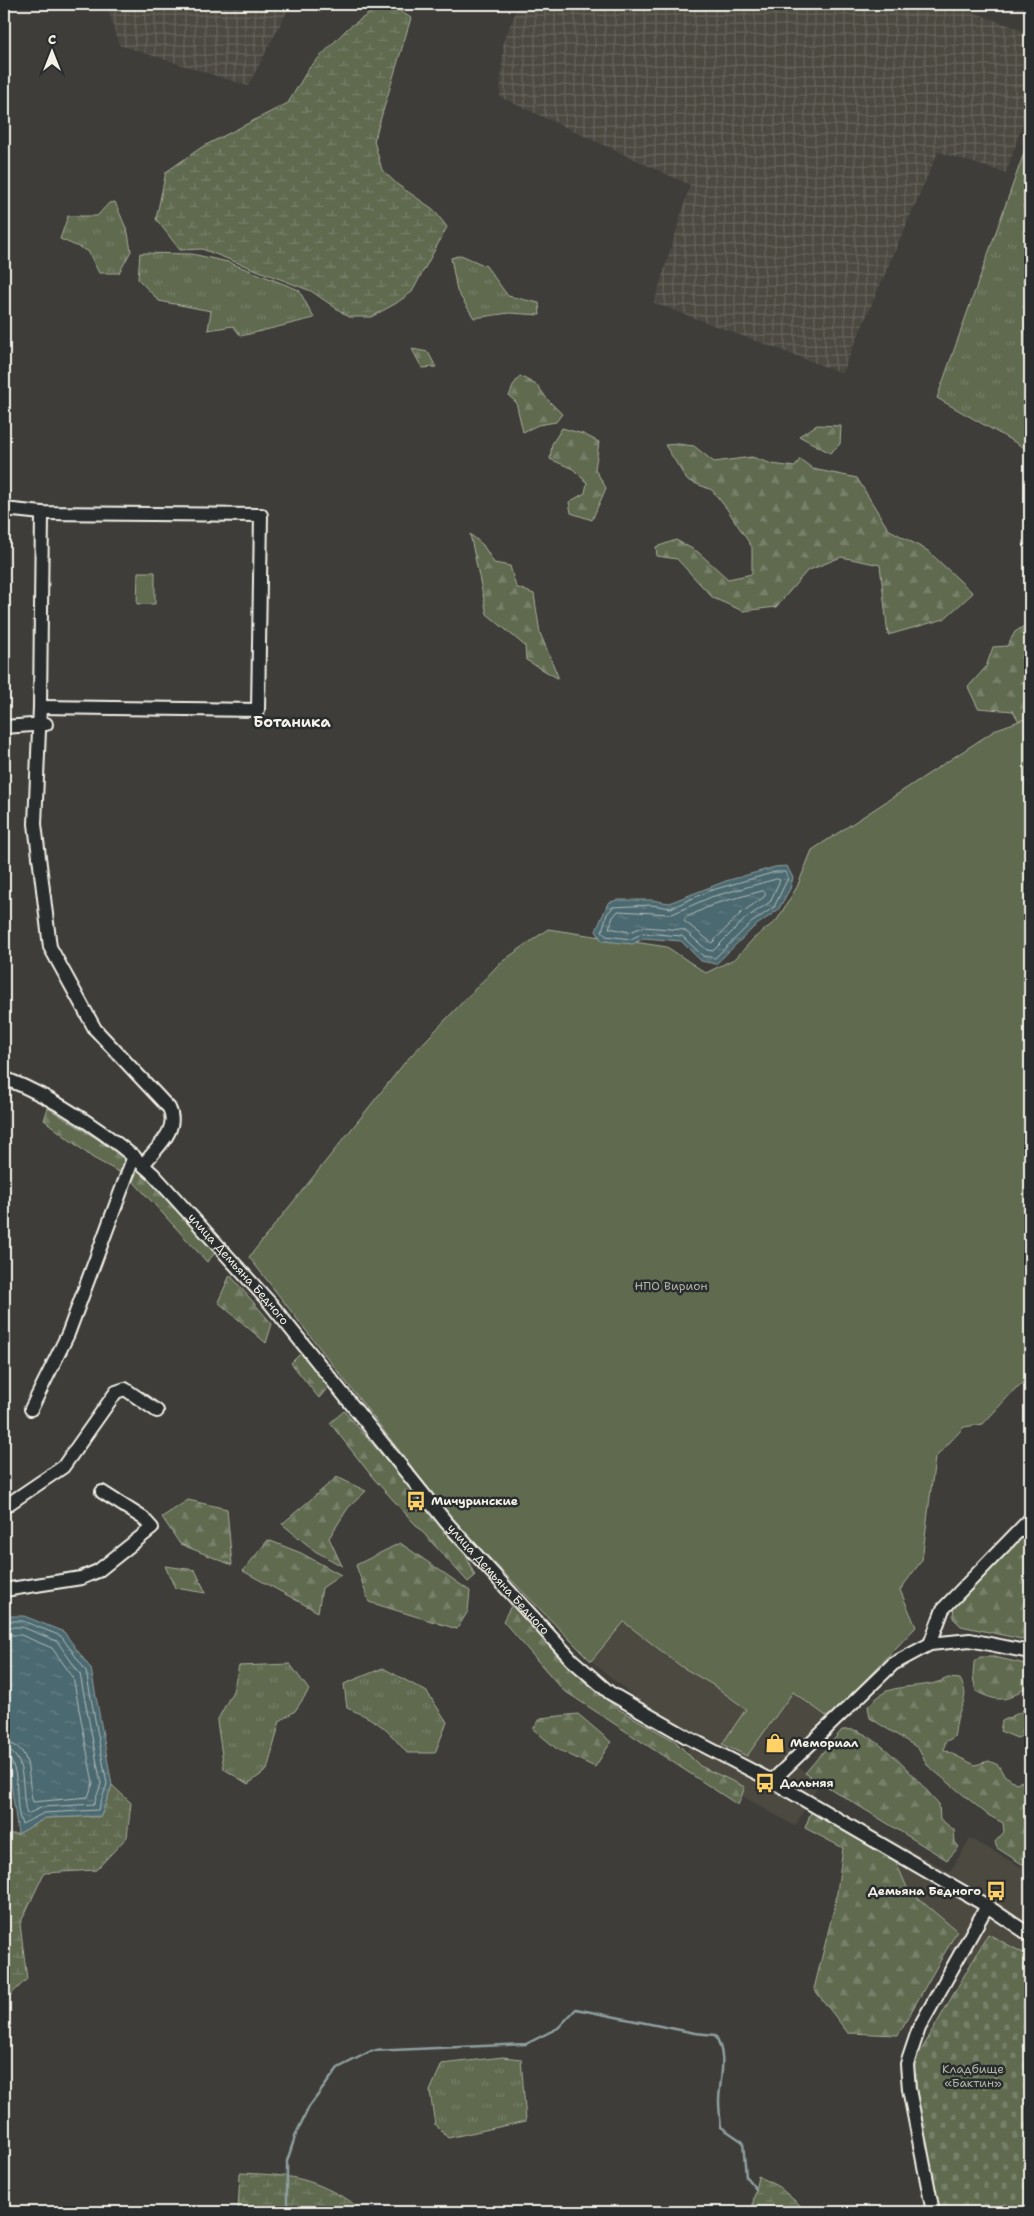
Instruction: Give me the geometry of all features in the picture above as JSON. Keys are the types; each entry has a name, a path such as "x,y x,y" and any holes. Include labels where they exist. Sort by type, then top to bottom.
{"street":[{"path":"4,509 42,513 261,515 258,710 40,707"},
{"path":"31,1409 68,1334 138,1160 170,1131 174,1124 169,1108 95,1029 50,947 35,824 44,724 40,707 42,513"},
{"path":"4,727 44,724"},
{"name":"улица Демьяна Бедного","path":"4,1078 28,1088 80,1118 138,1160 235,1263 302,1342 446,1522 572,1660 610,1693 680,1733 772,1781 987,1906 1030,1935"},
{"path":"4,1507 63,1467 116,1392 126,1389 157,1411"},
{"path":"4,1590 81,1578 98,1571 152,1528 143,1518 102,1492"},
{"path":"930,1644 943,1609 1030,1519"},
{"path":"772,1781 892,1664 930,1644 970,1640 1030,1652"},
{"path":"933,2212 909,2089 908,2064 919,2028 987,1906"}],"shaded area":[{"path":"110,4 291,4 248,86 119,45 108,9"},
{"path":"519,4 975,4 973,12 1030,33 1030,102 1006,173 938,152 842,373 654,303 690,185 500,97 503,42"},
{"path":"624,1622 682,1667 713,1685 746,1709 793,1691 829,1718 790,1758 819,1785 795,1826 682,1762 695,1733 648,1708 591,1661"},
{"path":"866,1825 950,1872 970,1838 1030,1872 1030,1948 1024,1959 972,1963 925,1936 937,1914 845,1862"}],"green space":[{"path":"383,4 389,4 411,18 374,141 382,170 398,185 433,209 447,227 412,292 371,317 349,317 311,291 202,249 180,250 156,219 166,172 202,147 288,103 309,68 348,28"},
{"path":"1030,136 1030,451 937,398"},
{"path":"115,202 128,233 131,251 119,273 99,273 88,251 60,239 68,216 97,216 109,203"},
{"path":"140,253 192,254 228,262 299,290 314,318 241,336 233,326 208,330 211,311 159,301 138,279"},
{"path":"461,255 486,266 508,296 539,303 540,315 509,313 474,318 457,291 451,258"},
{"path":"412,349 428,352 436,367 422,368"},
{"path":"520,376 538,386 547,399 562,414 556,422 538,425 523,432 516,402 509,396"},
{"path":"817,425 841,426 840,444 830,453 799,436"},
{"path":"562,428 583,434 599,442 595,469 606,488 592,520 571,513 569,502 585,493 587,483 573,469 550,459 552,444"},
{"path":"665,445 694,446 714,462 752,457 772,464 795,467 800,459 813,469 857,478 888,529 928,551 973,593 944,619 888,635 880,565 841,557 807,571 776,607 743,611 713,598 677,559 657,556 656,547 676,540 698,552 728,579 752,574 752,547 712,490 687,480"},
{"path":"470,534 483,545 494,563 510,566 516,587 534,594 540,633 559,679 526,660 525,646 487,614"},
{"path":"138,572 155,572 155,604 137,604"},
{"path":"1030,622 1030,759 1024,730 1013,711 978,708 968,687 986,667 993,647 1007,646 1015,632"},
{"name":"НПО Вирион","path":"1030,717 1030,1295 1023,1316 1030,1319 1030,1379 1016,1388 983,1424 964,1427 935,1458 922,1560 900,1590 916,1627 829,1718 793,1692 747,1756 722,1744 746,1709 713,1685 682,1667 624,1622 591,1661 457,1525 249,1257 406,1061 500,963 548,929 667,947 706,973 736,958 753,939 777,920 797,887 812,850 997,729"},
{"path":"48,1108 126,1157 121,1173 93,1158 44,1120"},
{"path":"139,1167 200,1229 216,1252 207,1262 133,1181"},
{"path":"230,1275 272,1324 266,1343 218,1302"},
{"path":"303,1351 330,1385 319,1398 291,1363"},
{"path":"344,1411 463,1549 475,1576 468,1582 374,1479 330,1423"},
{"path":"337,1477 366,1491 348,1508 329,1538 342,1566 315,1551 282,1524"},
{"path":"188,1500 227,1509 232,1565 180,1544 162,1517"},
{"path":"1030,1532 1030,1641 961,1626 953,1618 954,1605 1015,1543"},
{"path":"268,1540 301,1553 341,1575 322,1588 318,1612 243,1571"},
{"path":"400,1543 470,1591 468,1611 457,1629 369,1602 356,1565"},
{"path":"165,1566 195,1570 206,1593 175,1588"},
{"path":"512,1604 585,1682 620,1710 675,1741 700,1766 745,1787 738,1805 563,1690 503,1621"},
{"path":"980,1657 994,1657 1030,1665 1030,1689 1022,1689 1005,1699 988,1697 976,1691 973,1677 974,1662"},
{"path":"290,1664 309,1690 295,1711 280,1721 267,1770 248,1784 224,1769 217,1721 233,1691 239,1666"},
{"path":"383,1668 427,1692 447,1722 435,1753 407,1753 381,1726 347,1708 344,1684"},
{"path":"948,1678 960,1679 965,1696 957,1719 954,1737 945,1742 944,1750 975,1765 989,1761 998,1765 1004,1775 1016,1783 1030,1779 1030,1861 1022,1864 997,1848 995,1842 1004,1832 1003,1823 988,1815 927,1765 918,1748 870,1718 868,1706 884,1692 934,1683"},
{"path":"1030,1702 1030,1733 1017,1738 1000,1731 1002,1721 1021,1712"},
{"path":"578,1714 611,1742 595,1767 557,1749 533,1729 541,1718"},
{"path":"842,1730 858,1731 880,1745 912,1774 939,1804 940,1819 954,1830 955,1842 959,1847 947,1860 805,1773"},
{"path":"112,1785 131,1803 127,1837 96,1870 44,1873 20,1924 27,1979 4,2001 4,1834 18,1834 45,1818 101,1816"},
{"path":"811,1812 896,1862 908,1890 957,1931 898,2035 848,2033 814,1989 836,1900 843,1848 805,1828"},
{"name":"Кладбище «Бактин»","path":"988,1934 1025,1954 1030,1945 1030,2212 939,2212 917,2099 914,2063"},
{"path":"503,2057 521,2059 526,2121 448,2138 435,2125 430,2091 442,2064"},
{"path":"240,2173 291,2177 314,2183 349,2200 356,2206 359,2212 238,2212"},
{"path":"758,2176 779,2187 808,2212 754,2212 753,2203"}],"water":[{"path":"787,866 793,878 790,889 778,910 754,927 716,964 701,961 681,941 644,938 633,944 602,941 596,931 608,903 617,900 652,900 669,903 726,881 775,867"},
{"path":"4,1616 24,1616 64,1632 91,1669 112,1785 101,1816 45,1818 18,1834 9,1767 4,1759"}],"waterway":[{"path":"294,2212 287,2204 287,2161 296,2134 309,2107 338,2068 371,2051 526,2044 558,2028 576,2009 695,2033 715,2035 719,2043 722,2059 719,2100 721,2127 743,2142 746,2177 756,2189"}],"place":[{"name":"Мичуринские","path":"416,1501"},
{"name":"Мемориал","path":"775,1743"},
{"name":"Дальняя","path":"765,1783"},
{"name":"Демьяна Бедного","path":"996,1891"}],"district":[{"name":"Ботаника","path":"292,722"}]}
